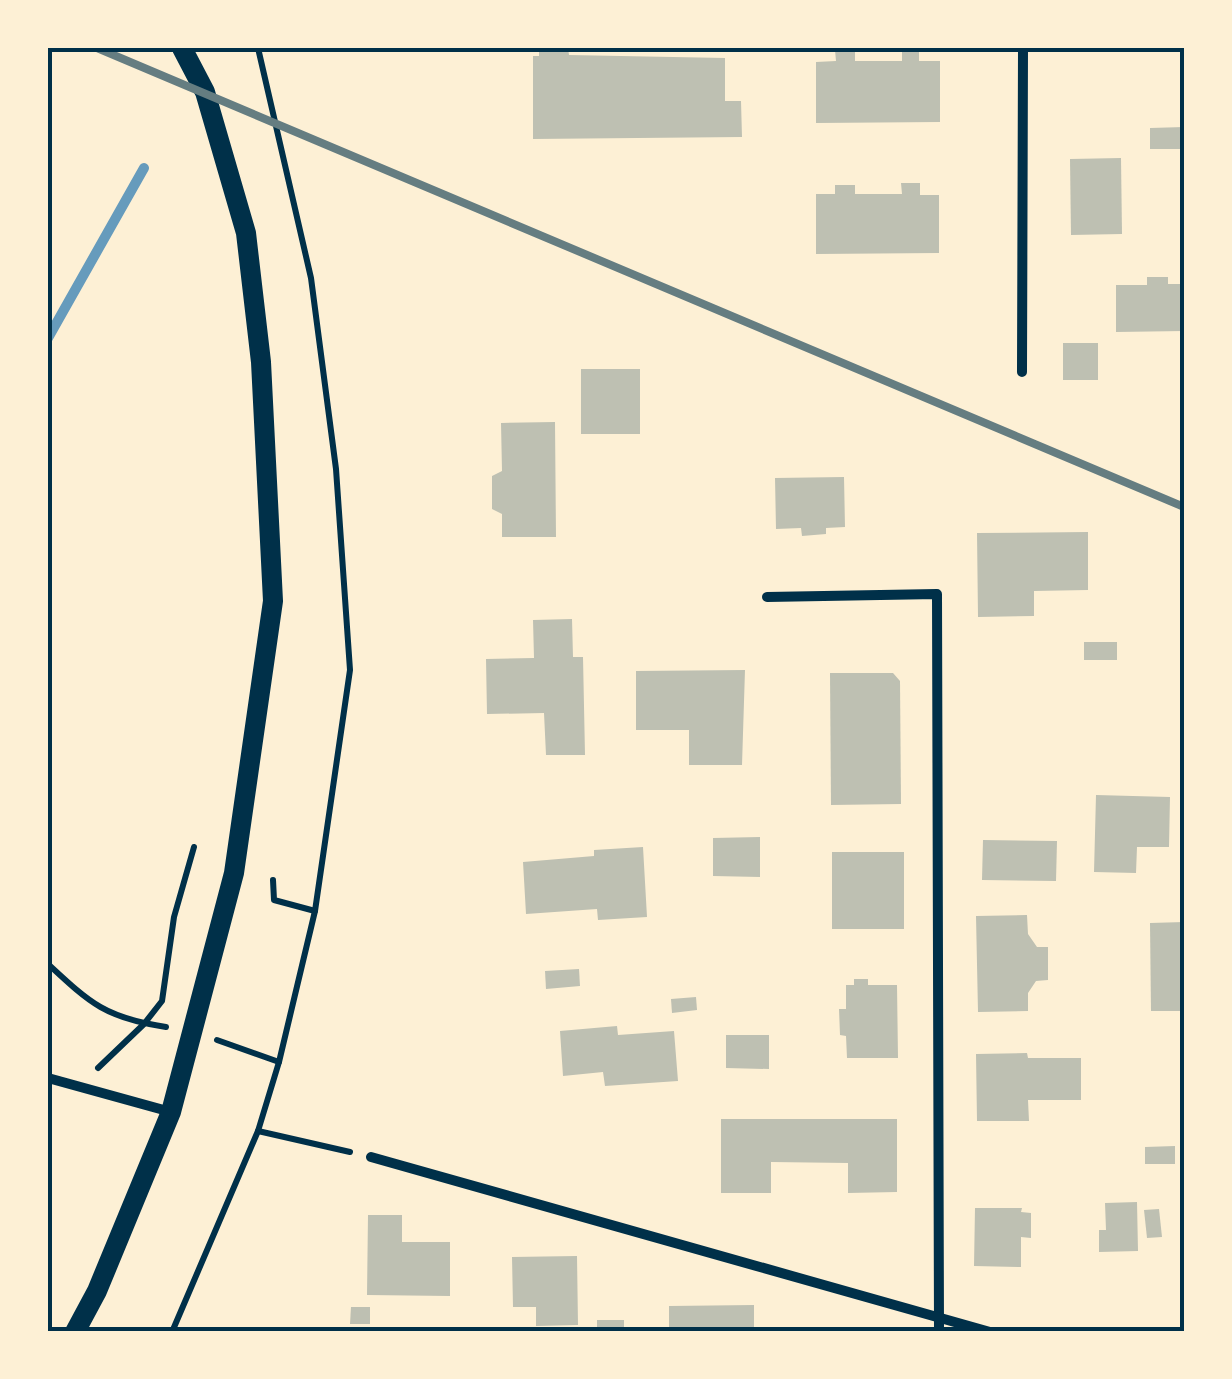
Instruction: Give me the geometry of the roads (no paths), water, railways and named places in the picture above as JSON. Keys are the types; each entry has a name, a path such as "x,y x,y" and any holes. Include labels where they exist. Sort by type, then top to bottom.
{"main road":[{"path":"75,1332 97,1291 171,1112 234,873 273,601 260,362 246,234 205,92 182,48"}],"street":[{"path":"1022,372 1024,48"},
{"path":"766,597 937,594 939,1332"},
{"path":"48,1078 171,1112"},
{"path":"371,1157 990,1332"}],"waterway":[{"path":"48,338 144,168"}],"railway":[{"path":"97,48 1184,507"}]}
